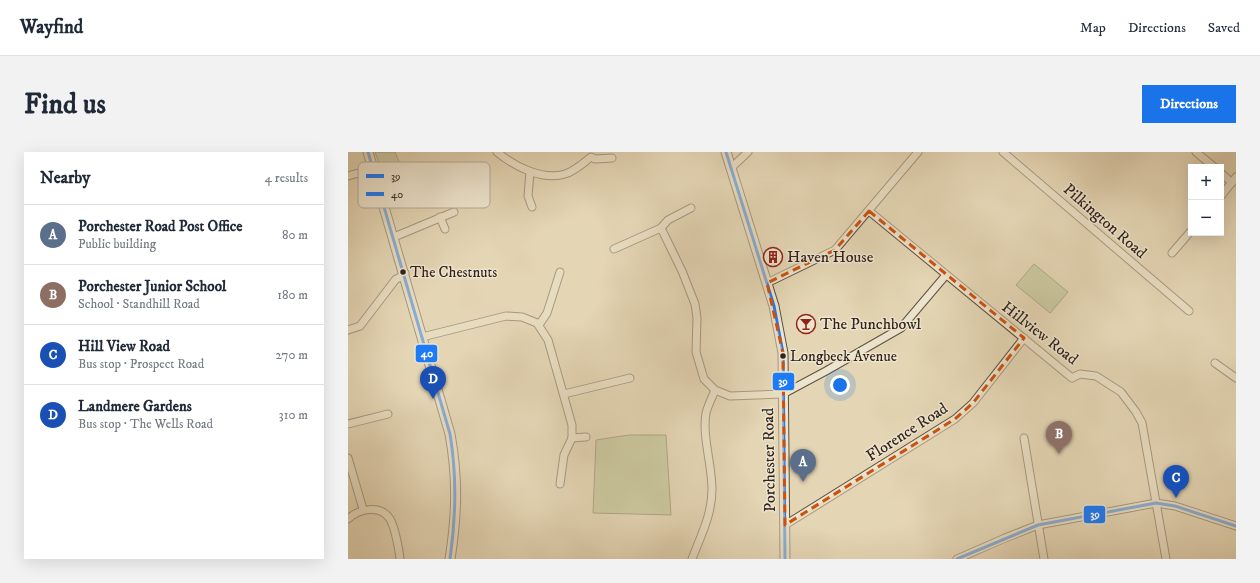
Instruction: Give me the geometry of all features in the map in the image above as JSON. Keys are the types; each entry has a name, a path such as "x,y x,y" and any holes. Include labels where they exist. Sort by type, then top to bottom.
{"street":[{"path":"368,152 372,162"},
{"path":"497,152 511,164 530,172 560,175 566,174 590,154 595,159 612,158"},
{"name":"Porchester Road","path":"726,152 777,317 782,346 785,559"},
{"path":"731,168 748,152"},
{"path":"767,283 835,250 918,152"},
{"name":"Pilkington Road","path":"1003,152 1092,227 1146,276 1189,311"},
{"path":"1196,152 1210,164"},
{"path":"530,172 528,196 532,207"},
{"path":"348,176 358,173"},
{"path":"1224,175 1234,180 1224,192"},
{"path":"386,208 450,434 455,459 457,498 450,559"},
{"path":"614,249 661,228 668,220 691,208"},
{"name":"Hillview Road","path":"869,211 1072,378 1080,374 1096,376 1110,384 1129,401 1142,424 1166,559"},
{"path":"394,236 454,212"},
{"path":"440,217 445,229"},
{"path":"661,228 685,277 695,304 698,318 696,352 704,379 715,390 730,396 783,394 901,328 946,275"},
{"path":"1172,253 1188,234"},
{"path":"348,330 360,326 396,278 399,278 405,272"},
{"path":"539,325 547,313 560,272"},
{"path":"422,337 506,316 522,317 539,325 548,340 572,425 572,438 564,455 560,484"},
{"name":"Florence Road","path":"785,525 955,418 973,403 1024,338"},
{"path":"1215,363 1236,378"},
{"path":"564,394 630,378"},
{"path":"692,559 708,522 711,506 712,488 705,424 706,414 715,390"},
{"path":"348,424 388,414"},
{"path":"572,438 586,437"},
{"path":"1024,438 1044,559"},
{"path":"348,458 363,509"},
{"path":"957,559 1038,525 1156,503 1175,506 1236,526"},
{"path":"348,519 363,509 379,511 387,516 391,521 400,559"}],"highlighted area":[{"path":"869,211 1024,338 973,403 955,419 785,525 783,353 767,283 835,250"}],"green space":[{"path":"375,152 395,152 399,162 379,162"},
{"path":"1034,264 1068,292 1050,313 1016,285"},
{"path":"629,435 666,435 671,515 593,513 596,440"}],"transit line":[{"name":"40","path":"368,152 371,162"},
{"name":"39","path":"726,152 774,306 783,353 785,559"},
{"name":"40","path":"384,208 450,434 455,481 454,528 450,559"},
{"name":"39","path":"957,559 1038,525 1156,503 1175,506 1236,526"}],"place":[{"name":"Haven House","path":"773,257"},
{"name":"The Chestnuts","path":"403,272"},
{"name":"The Punchbowl","path":"806,324"},
{"name":"Longbeck Avenue","path":"783,356"},
{"name":"Landmere Gardens","path":"433,399"},
{"name":"Porchester Junior School","path":"1059,454"},
{"name":"Porchester Road Post Office","path":"803,482"},
{"name":"Hill View Road","path":"1176,498"}]}
